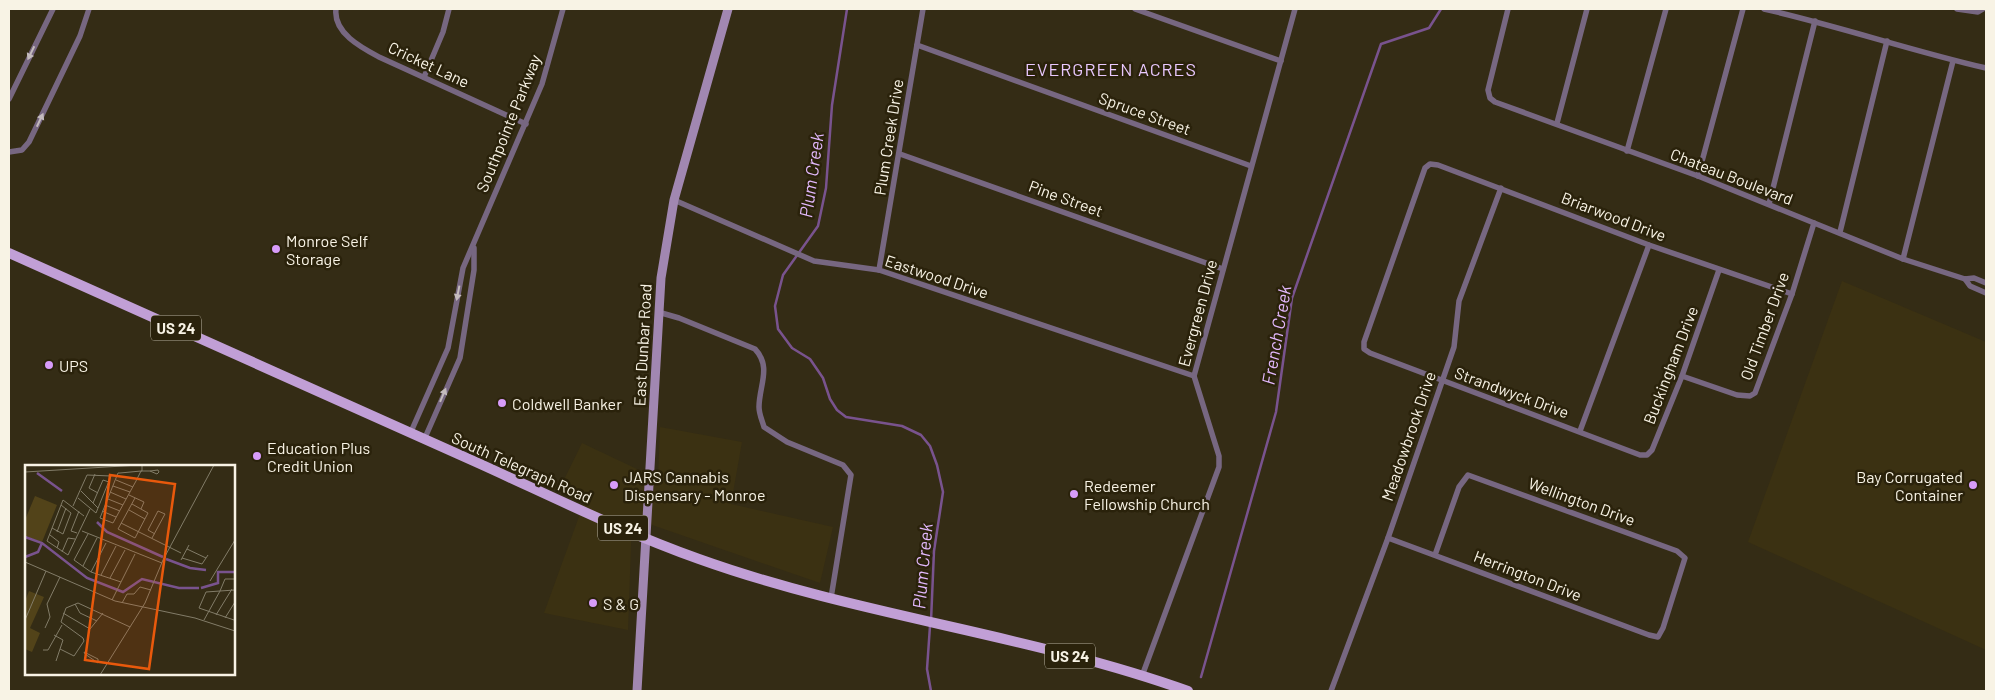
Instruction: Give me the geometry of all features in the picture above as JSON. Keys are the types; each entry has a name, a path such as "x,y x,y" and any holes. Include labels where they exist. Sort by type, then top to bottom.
{"main road":[{"name":"South Telegraph Road","path":"9,253 410,434 647,539 700,560 755,578 831,598 1080,658 1188,691"}],"street":[{"path":"9,99 53,9"},
{"path":"9,152 22,150 29,142 80,36 89,9"},
{"path":"424,77 443,32 449,9"},
{"name":"Southpointe Parkway","path":"410,434 448,348 464,268 542,84 563,9"},
{"name":"East Dunbar Road","path":"637,691 647,539 658,312 666,239 674,200 728,9"},
{"name":"Plum Creek Drive","path":"879,270 923,9"},
{"path":"1135,9 1281,61"},
{"name":"Evergreen Drive","path":"1142,676 1219,467 1219,456 1194,376 1296,9"},
{"name":"Chateau Boulevard","path":"1508,9 1488,90 1490,98 1495,102 1557,123 1627,151 1698,176 1903,259 1965,279 1974,278 1986,283"},
{"path":"1557,123 1587,9"},
{"path":"1627,151 1666,9"},
{"path":"1698,176 1743,9"},
{"path":"1764,9 1815,21 1953,61 1986,68"},
{"path":"1957,9 1981,10"},
{"name":"Cricket Lane","path":"336,10 342,29 360,46 526,124"},
{"path":"1769,204 1815,21"},
{"path":"1840,232 1887,41"},
{"name":"Spruce Street","path":"917,45 1251,166"},
{"path":"1903,259 1953,61"},
{"name":"Pine Street","path":"900,154 1223,269"},
{"name":"Briarwood Drive","path":"1366,336 1425,168 1430,164 1438,165 1501,188 1648,245 1792,294"},
{"name":"Meadowbrook Drive","path":"1331,691 1388,538 1454,347 1459,301 1501,188"},
{"name":"Eastwood Drive","path":"674,200 803,257 822,262 879,270 1194,376"},
{"name":"Old Timber Drive","path":"1682,376 1737,395 1750,396 1755,393 1792,294 1814,223"},
{"path":"1580,431 1648,245"},
{"name":"Southpointe Parkway","path":"424,440 460,358 474,270 474,247"},
{"name":"Buckingham Drive","path":"1635,453 1648,455 1652,450 1682,376 1719,270"},
{"name":"Chateau Boulevard","path":"1965,279 1970,286 1986,293"},
{"path":"658,312 679,318 755,349 762,357 764,366 759,404 764,427 787,442 843,466 851,475 831,598"},
{"name":"Strandwyck Drive","path":"1366,336 1364,349 1370,354 1635,453"},
{"name":"Wellington Drive","path":"1435,555 1459,488 1468,475 1677,551 1685,558 1666,620 1658,637"},
{"name":"Herrington Drive","path":"1388,538 1658,637"}],"shaded area":[{"path":"1842,281 1986,342 1986,650 1748,542"},
{"path":"660,427 742,442 731,504 833,527 820,583 632,518 628,630 544,613 585,500 560,488 582,443 658,479"}],"waterway":[{"name":"Plum Creek","path":"847,9 832,105 826,188 818,226 783,275 775,306 778,329 792,348 810,359 823,378 830,399 837,410 846,417 902,426 921,435 930,446 937,465 943,492 934,551 931,621"},
{"name":"French Creek","path":"1201,677 1276,412 1292,298 1381,44 1429,28 1441,9"},
{"name":"Plum Creek","path":"930,626 927,669 931,691"}],"place":[{"name":"Monroe Self Storage","path":"276,249"},
{"name":"UPS","path":"49,365"},
{"name":"Coldwell Banker","path":"502,403"},
{"name":"Education Plus Credit Union","path":"257,456"},
{"name":"JARS Cannabis Dispensary - Monroe","path":"614,485"},
{"name":"Bay Corrugated Container","path":"1973,485"},
{"name":"Redeemer Fellowship Church","path":"1074,494"},
{"name":"S & G","path":"593,603"}],"district":[{"name":"EVERGREEN ACRES","path":"1111,69"}]}
